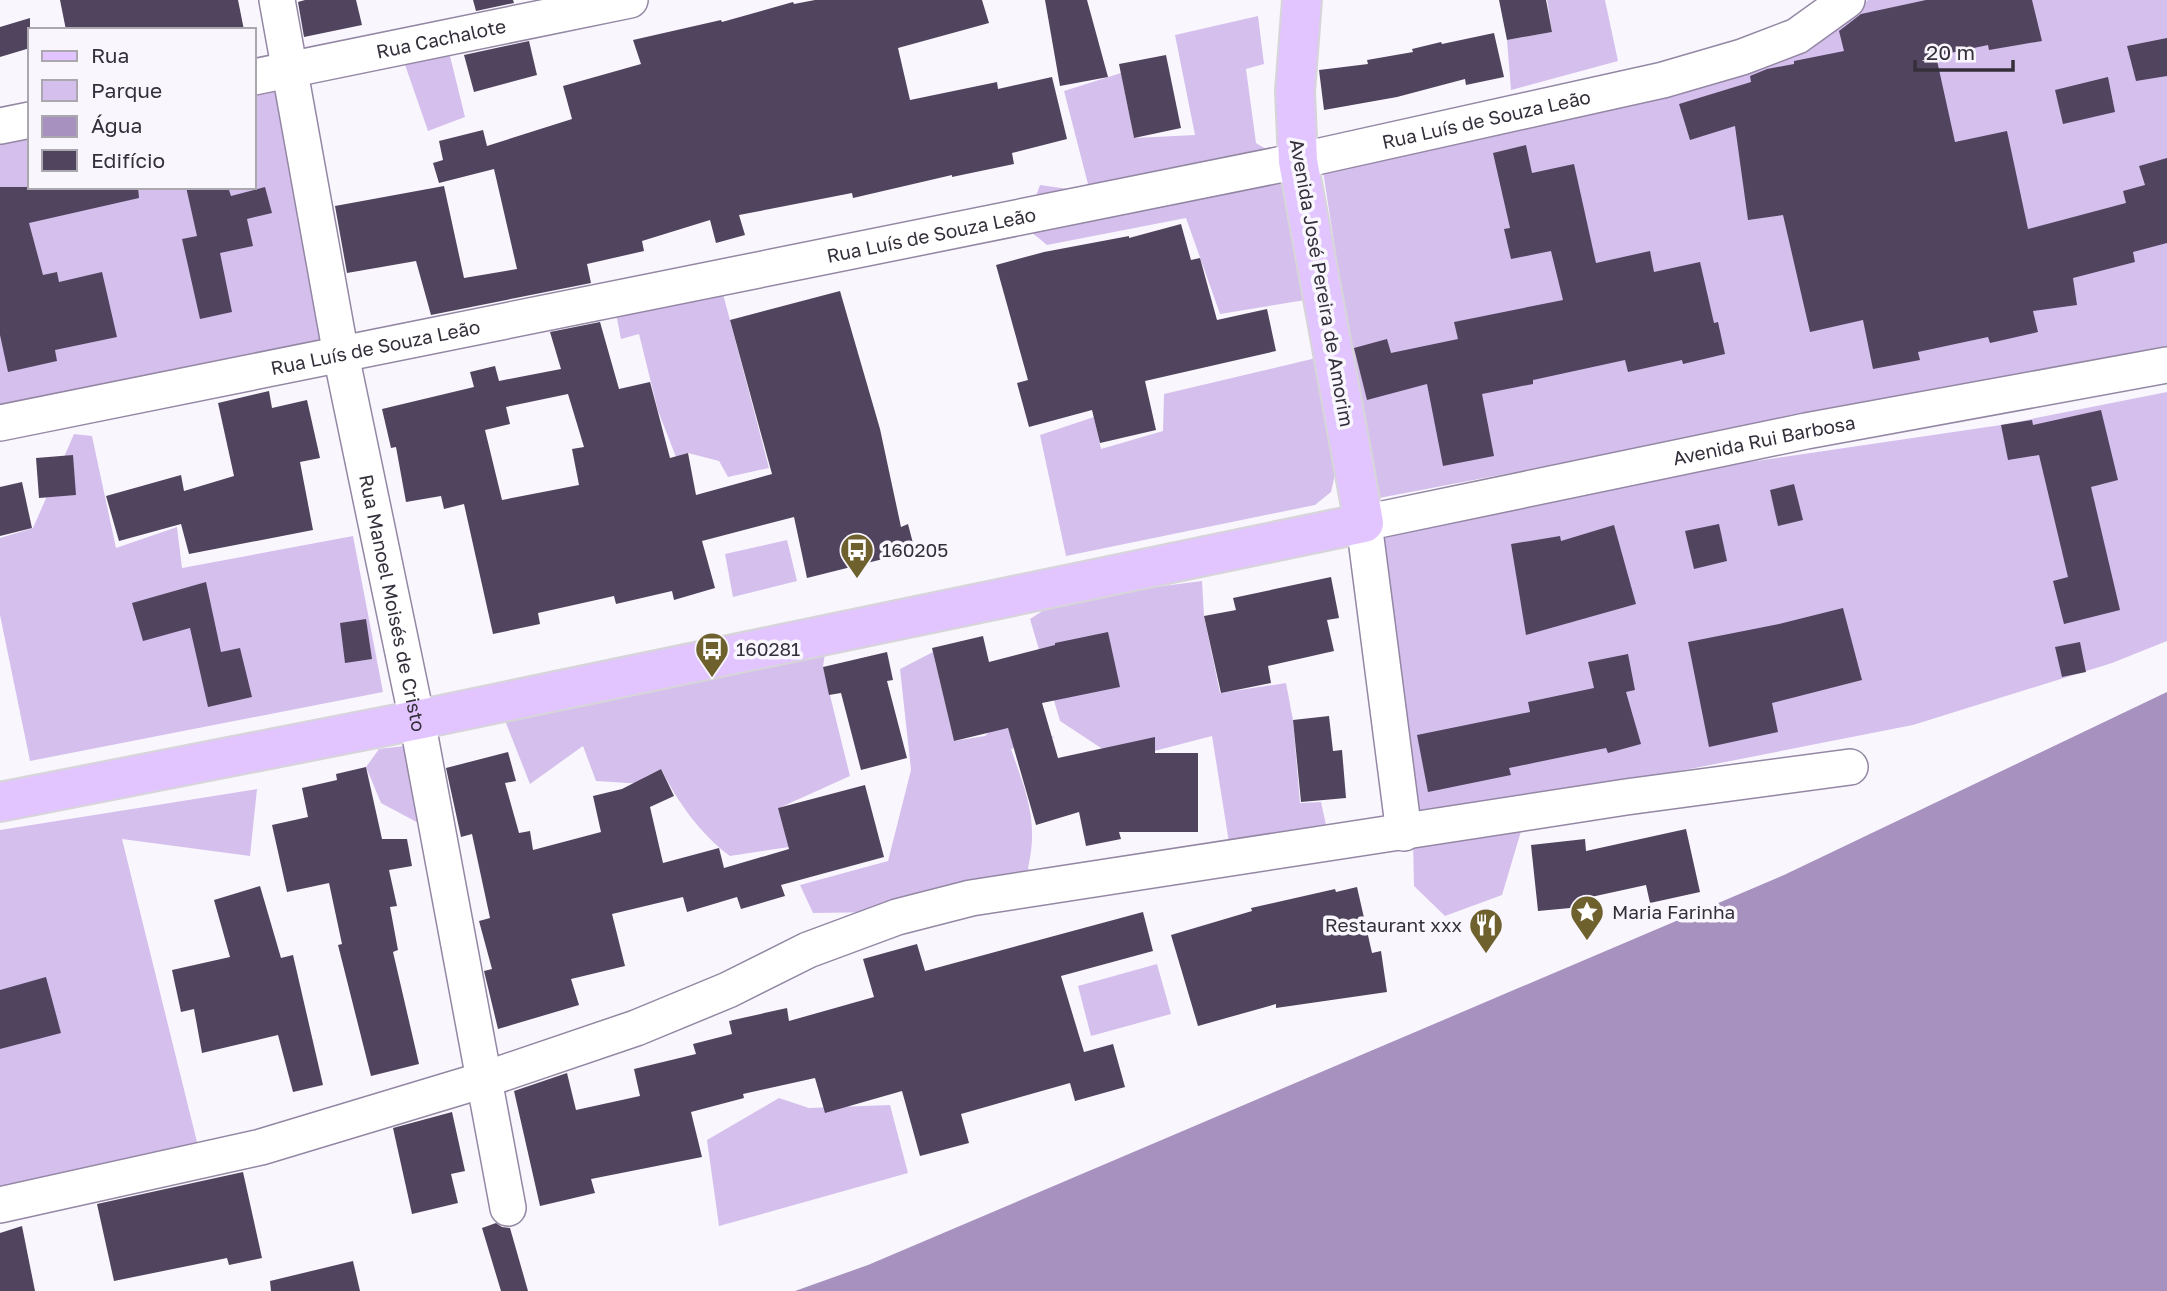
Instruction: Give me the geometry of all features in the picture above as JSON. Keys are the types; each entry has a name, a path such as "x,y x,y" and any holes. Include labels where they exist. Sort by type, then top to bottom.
{"main road":[{"name":"Avenida José Pereira de Amorim","path":"1302,0 1295,91 1298,161 1364,523"},
{"path":"0,803 417,720 1364,523"}],"street":[{"name":"Rua Manoel Moisés de Cristo","path":"277,0 341,355 417,720 508,1208"},
{"name":"Rua Cachalote","path":"256,77 629,0"},
{"name":"Rua Luís de Souza Leão","path":"0,423 1298,161 1676,76 1742,57 1797,36 1847,0"},
{"path":"0,126 28,120"},
{"name":"Avenida Rui Barbosa","path":"1364,523 1806,431 2167,365"},
{"path":"1364,523 1404,833"},
{"path":"0,1205 261,1147 483,1080 636,1028 727,990 808,950 897,917 971,898 1626,797 1850,766"}],"green space":[{"path":"1547,0 1605,0 1618,61 1511,90 1507,40 1552,32"},
{"path":"1868,0 2167,0 2167,348 1374,499 1322,165 1815,37"},
{"path":"1258,16 1264,64 1246,69 1256,143 1274,154 1288,202 1305,300 1220,314 1186,218 1047,245 1025,227 1040,185 1090,192 1064,91 1121,73 1134,138 1195,135 1175,35"},
{"path":"448,48 465,117 428,131 402,56"},
{"path":"280,85 324,342 0,409 0,140 28,134 28,189 256,189 256,90"},
{"path":"722,290 769,468 728,477 719,461 688,453 676,457 658,411 639,334 621,339 616,314"},
{"path":"1316,358 1336,470 1331,492 1315,505 1066,556 1040,435 1094,417 1101,449 1163,431 1164,394"},
{"path":"2167,392 2167,641 2112,663 1913,725 1412,820 1374,527 1660,475 2001,425"},
{"path":"74,434 92,436 116,548 177,527 182,568 353,536 383,692 30,761 0,615 0,538 33,528"},
{"path":"787,540 797,581 733,597 725,554"},
{"path":"1202,581 1204,616 1220,693 1286,683 1293,720 1300,803 1321,802 1328,834 1230,849 1212,736 1112,762 1101,748 1060,721 1030,619 1061,599"},
{"path":"826,646 823,667 850,776 779,808 789,847 730,856 709,838 691,817 661,769 645,777 644,784 596,781 583,746 530,784 502,713"},
{"path":"933,652 954,741 985,736 995,726 1055,737 1011,749 1029,807 1032,836 1028,868 1034,879 886,912 813,913 800,885 888,861 911,770 900,669"},
{"path":"412,745 426,827 381,803 366,767 379,749"},
{"path":"257,789 250,856 122,839 199,1150 0,1190 0,830"},
{"path":"1522,828 1502,895 1445,916 1414,886 1413,842"},
{"path":"1157,964 1171,1014 1091,1036 1078,986"},
{"path":"779,1098 809,1108 890,1105 908,1173 719,1226 707,1140"}],"water":[{"path":"2167,692 2167,1291 795,1291 868,1265 1784,875"}],"building":[{"path":"60,0 238,0 244,28 66,28"},
{"path":"356,0 362,25 304,37 298,2"},
{"path":"473,0 513,0 514,3 476,11"},
{"path":"982,0 989,23 898,48 910,100 997,82 998,89 1052,77 1067,139 1012,153 1014,164 853,198 852,193 739,215 745,235 716,243 710,220 642,241 644,251 587,264 591,283 431,315 416,261 347,273 335,206 444,186 464,278 517,269 494,169 439,183 433,163 443,160 439,141 483,130 487,146 572,119 563,86 641,64 633,40 721,20 722,22 793,2"},
{"path":"1045,0 1087,0 1108,77 1060,86"},
{"path":"1499,0 1546,0 1552,32 1507,40"},
{"path":"1926,0 2032,0 2042,41 1989,50 1988,45 1936,56 1955,142 2007,131 2028,229 2126,203 2123,191 2145,185 2139,166 2167,158 2167,243 2133,252 2135,262 2073,278 2077,305 2033,311 2038,332 1990,343 1988,337 1918,352 1920,360 1873,369 1863,320 1810,332 1783,215 1748,220 1735,126 1690,140 1679,104 1751,82 1750,76 1767,69 1844,51 1839,31 1861,14"},
{"path":"30,18 28,49 0,57 0,27"},
{"path":"1494,33 1504,77 1466,85 1465,79 1397,97 1324,110 1319,70 1368,64 1367,60 1413,52 1412,49 1441,42 1442,44"},
{"path":"2167,38 2167,76 2136,81 2127,46"},
{"path":"529,41 537,75 474,92 464,55"},
{"path":"1166,55 1181,128 1134,138 1119,64"},
{"path":"2108,77 2115,112 2063,124 2055,90"},
{"path":"1526,145 1532,173 1574,164 1596,263 1650,251 1654,272 1700,262 1714,323 1718,322 1725,354 1683,364 1682,360 1628,372 1625,360 1482,394 1494,456 1443,466 1427,384 1367,400 1354,348 1387,339 1391,353 1458,339 1454,322 1563,300 1551,251 1511,259 1504,229 1510,228 1493,153"},
{"path":"0,187 138,189 139,198 29,223 43,275 57,272 59,282 102,272 117,337 55,350 57,361 8,372 0,335"},
{"path":"265,187 272,213 247,219 253,246 220,253 232,312 200,319 182,239 197,236 186,189 229,189 231,196"},
{"path":"1181,224 1191,260 1200,258 1217,320 1267,309 1276,351 1145,381 1156,430 1100,443 1092,410 1029,427 1017,383 1028,380 996,265 1044,252 1129,238"},
{"path":"840,291 880,429 901,527 908,524 915,551 807,578 794,517 702,541 715,588 674,600 672,591 616,604 614,596 538,613 540,624 493,634 464,504 444,509 441,496 406,502 396,447 391,448 382,409 474,387 470,372 495,366 499,381 561,369 550,332 600,322 619,389 650,382 670,458 688,453 696,495 772,474 730,320","holes":["568,394 584,447 572,449 579,485 502,500 485,430 510,424 506,407"]},
{"path":"269,391 272,408 307,400 320,458 300,462 313,530 189,554 181,524 119,541 106,496 181,475 184,491 234,476 218,403"},
{"path":"2101,410 2118,480 2091,487 2120,610 2064,624 2053,581 2068,577 2039,455 2008,460 2001,425 2032,420 2033,425"},
{"path":"73,455 76,495 39,498 36,458"},
{"path":"22,482 32,528 0,536 0,487"},
{"path":"1794,484 1803,520 1778,526 1770,490"},
{"path":"1719,524 1727,561 1694,569 1685,531"},
{"path":"1614,525 1636,604 1526,635 1511,544 1560,536 1561,541"},
{"path":"1331,577 1339,618 1327,620 1334,651 1268,666 1271,683 1221,693 1204,616 1236,610 1233,598"},
{"path":"206,582 221,652 240,648 252,697 208,707 190,628 143,641 132,603"},
{"path":"1843,608 1862,680 1772,703 1778,732 1709,747 1688,642"},
{"path":"366,619 372,659 345,663 340,623"},
{"path":"1108,632 1120,687 1042,703 1058,758 1155,737 1155,753 1198,753 1198,832 1119,832 1121,839 1086,846 1079,812 1036,825 1008,728 954,741 932,648 983,636 989,662 1055,643"},
{"path":"2080,642 2086,672 2062,677 2055,647"},
{"path":"887,652 893,680 887,681 907,758 861,770 841,693 829,695 823,667"},
{"path":"1628,654 1635,690 1626,692 1641,744 1608,753 1606,748 1509,768 1511,775 1428,792 1417,735 1530,712 1528,702 1594,688 1588,662"},
{"path":"1329,716 1333,751 1342,750 1346,798 1301,802 1293,720"},
{"path":"508,752 516,781 505,783 519,833 530,831 533,850 601,832 593,796 622,789 661,769 674,796 650,807 663,863 719,848 724,868 789,849 778,808 865,785 884,857 781,885 785,896 741,909 737,897 687,912 683,897 612,914 625,966 571,979 579,1005 498,1029 484,971 492,969 479,921 490,918 472,834 461,837 446,768"},
{"path":"366,767 382,839 407,839 412,866 389,870 397,906 390,907 398,950 393,952 419,1064 371,1076 338,945 342,944 329,883 287,892 272,825 308,817 302,788 337,780 336,774"},
{"path":"1686,829 1700,892 1650,903 1646,885 1591,897 1592,906 1538,911 1531,845 1585,839 1586,851"},
{"path":"260,886 281,958 293,955 323,1085 293,1092 278,1035 202,1053 194,1009 181,1012 172,970 230,957 214,900"},
{"path":"1357,887 1372,953 1381,951 1387,992 1276,1008 1276,1004 1198,1026 1171,935 1252,911 1251,908 1335,889 1336,892"},
{"path":"1143,912 1153,951 1061,976 1084,1052 1113,1044 1125,1087 1075,1101 1070,1083 961,1114 969,1143 920,1156 902,1091 825,1113 815,1078 743,1094 744,1098 691,1112 702,1157 591,1179 595,1193 540,1206 514,1091 567,1073 576,1110 640,1096 634,1069 696,1054 693,1044 732,1034 729,1021 787,1008 789,1021 874,997 863,959 917,944 925,971"},
{"path":"46,977 61,1033 0,1049 0,990"},
{"path":"452,1112 465,1171 451,1174 458,1203 412,1214 393,1128"},
{"path":"243,1172 262,1258 229,1265 227,1258 114,1281 97,1204"},
{"path":"496,1223 510,1228 528,1291 501,1291 482,1228"},
{"path":"22,1226 35,1291 0,1291 0,1233"},
{"path":"353,1261 360,1291 271,1291 270,1281"}],"place":[{"name":"160205","path":"857,580"},
{"name":"160281","path":"712,679"},
{"name":"Maria Farinha","path":"1587,942"},
{"name":"Restaurant xxx","path":"1486,955"}]}
